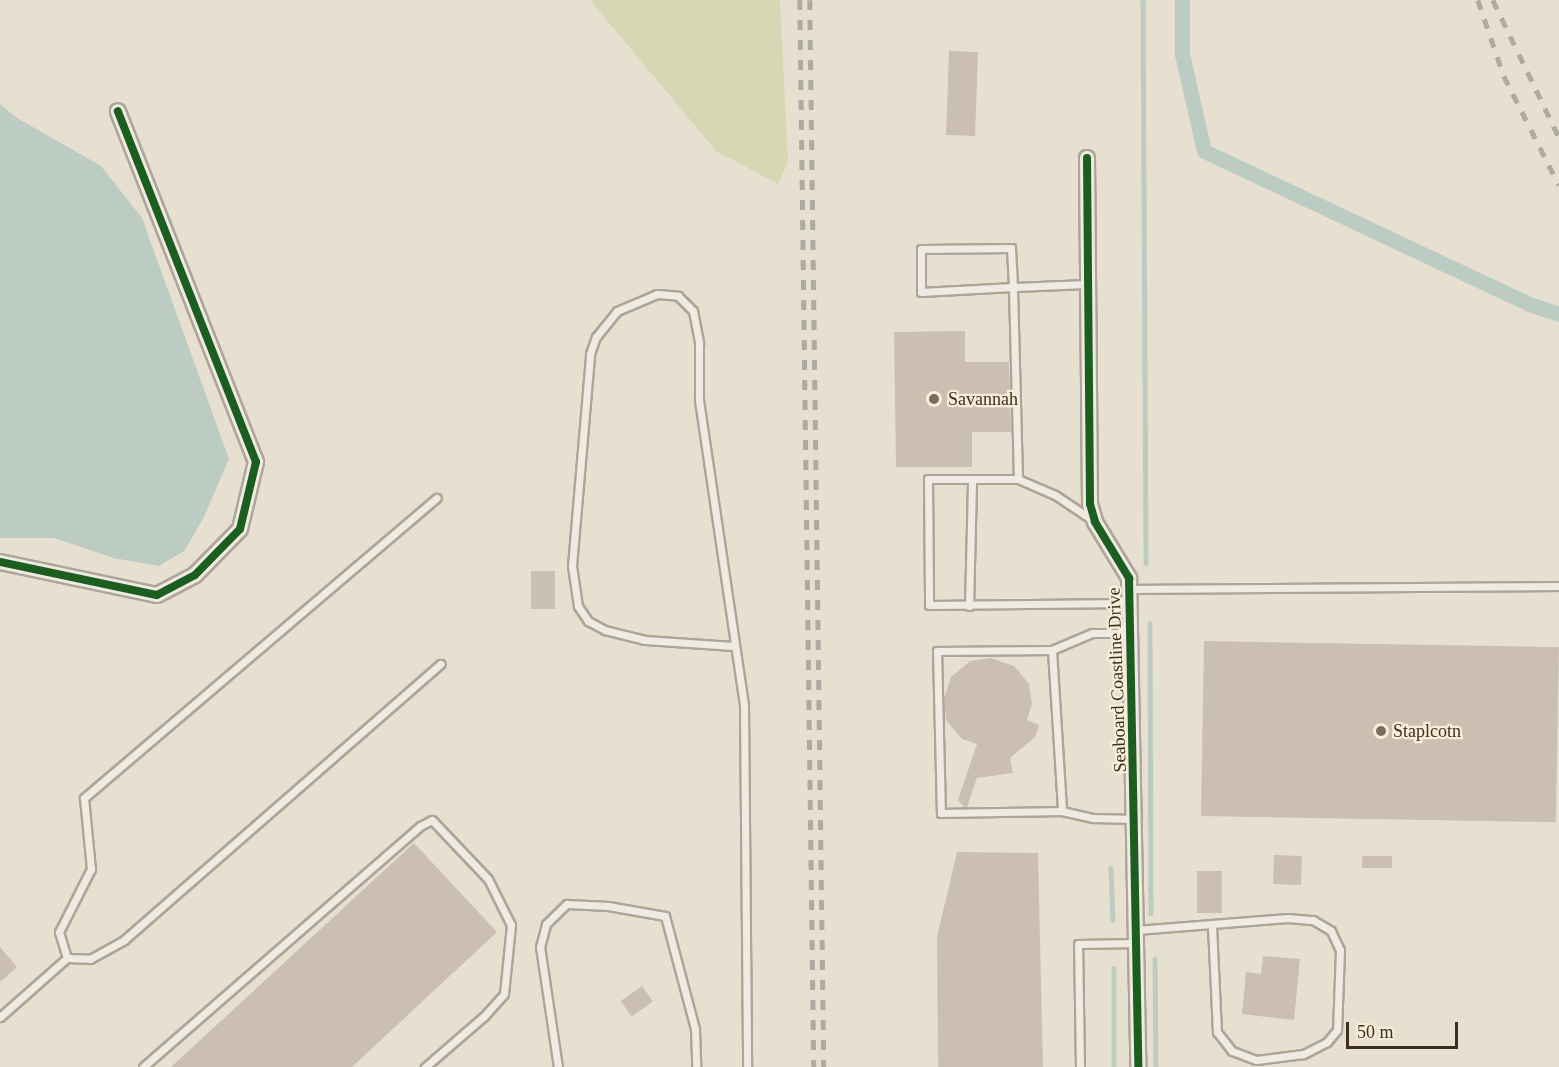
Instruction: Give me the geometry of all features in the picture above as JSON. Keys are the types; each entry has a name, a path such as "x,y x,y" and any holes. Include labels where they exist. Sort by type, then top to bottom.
{"street":[{"path":"0,562 157,595 195,575 240,529 255,462 118,111"},
{"name":"Seaboard Coastline Drive","path":"1087,158 1090,504 1095,522 1129,578 1138,1067"}],"lane":[{"path":"1018,479 1013,287 1011,248 921,249 921,292 1013,287 1088,284"},
{"path":"733,646 645,640 605,630 588,621 578,606 572,566 590,354 596,337 617,311 657,294 678,296 693,311 699,344 699,400 733,646 744,705 747,1067"},
{"path":"1095,522 1055,495 1018,479 928,479 929,605 1130,603"},
{"path":"969,606 972,479"},
{"path":"67,958 59,932 91,869 84,798 438,498"},
{"path":"1129,589 1559,586"},
{"path":"1131,633 1092,633 1052,650 937,651 941,813 1062,811 1093,818 1135,819"},
{"path":"1052,650 1062,811"},
{"path":"0,1017 67,958 90,959 124,940 440,664"},
{"path":"142,1067 420,826 432,820 488,879 511,925 504,994 483,1017 425,1067"},
{"path":"558,1067 540,947 546,924 567,904 608,906 665,916 695,1029 696,1067"},
{"path":"1080,1067 1078,944 1212,926 1288,918 1313,920 1331,931 1340,950 1337,1030 1328,1042 1303,1054 1256,1060 1232,1051 1217,1032 1212,926"}],"green space":[{"path":"590,0 780,0 788,162 778,184 716,151"}],"shaded area":[{"path":"0,104 17,118 101,166 142,218 229,459 203,519 184,551 159,566 113,558 54,538 0,538"}],"building":[{"path":"949,51 978,52 975,136 946,135"},
{"path":"965,331 965,362 1009,362 1011,432 972,432 972,467 896,467 894,332"},
{"path":"531,571 555,571 555,609 531,609"},
{"name":"Staplcotn","path":"1204,641 1559,647 1556,822 1201,816"},
{"path":"991,658 1014,666 1029,684 1032,704 1027,720 1039,725 1035,737 1010,758 1013,773 977,778 967,807 964,807 958,800 977,744 962,739 946,720 944,698 951,677 970,661"},
{"path":"414,843 497,932 352,1067 171,1067"},
{"path":"957,852 1038,853 1043,1067 938,1067 937,937"},
{"path":"1274,855 1302,856 1301,885 1273,884"},
{"path":"1362,856 1392,856 1392,868 1362,868"},
{"path":"1197,871 1222,871 1222,913 1197,913"},
{"path":"0,947 17,967 0,982"},
{"path":"1263,956 1300,959 1294,1020 1242,1014 1246,972 1261,974"},
{"path":"642,986 653,1002 632,1016 621,1001"}],"waterway":[{"path":"1143,0 1146,563"},
{"path":"1182,0 1182,54 1204,151 1529,304 1559,314"},
{"path":"1150,623 1151,913"},
{"path":"1111,868 1113,920"},
{"path":"1155,959 1156,1067"},
{"path":"1114,968 1114,1067"}],"railway":[{"path":"800,0 814,1067"},
{"path":"810,0 824,1067"},
{"path":"1478,0 1504,76 1559,185"},
{"path":"1493,0 1559,137"}],"cycle path":[{"path":"0,562 157,595 195,575 240,529 256,462 118,111"},
{"path":"1087,158 1090,504 1095,522 1129,578 1138,1067"}],"place":[{"name":"Savannah","path":"934,399"},
{"name":"Staplcotn","path":"1381,731"}]}
